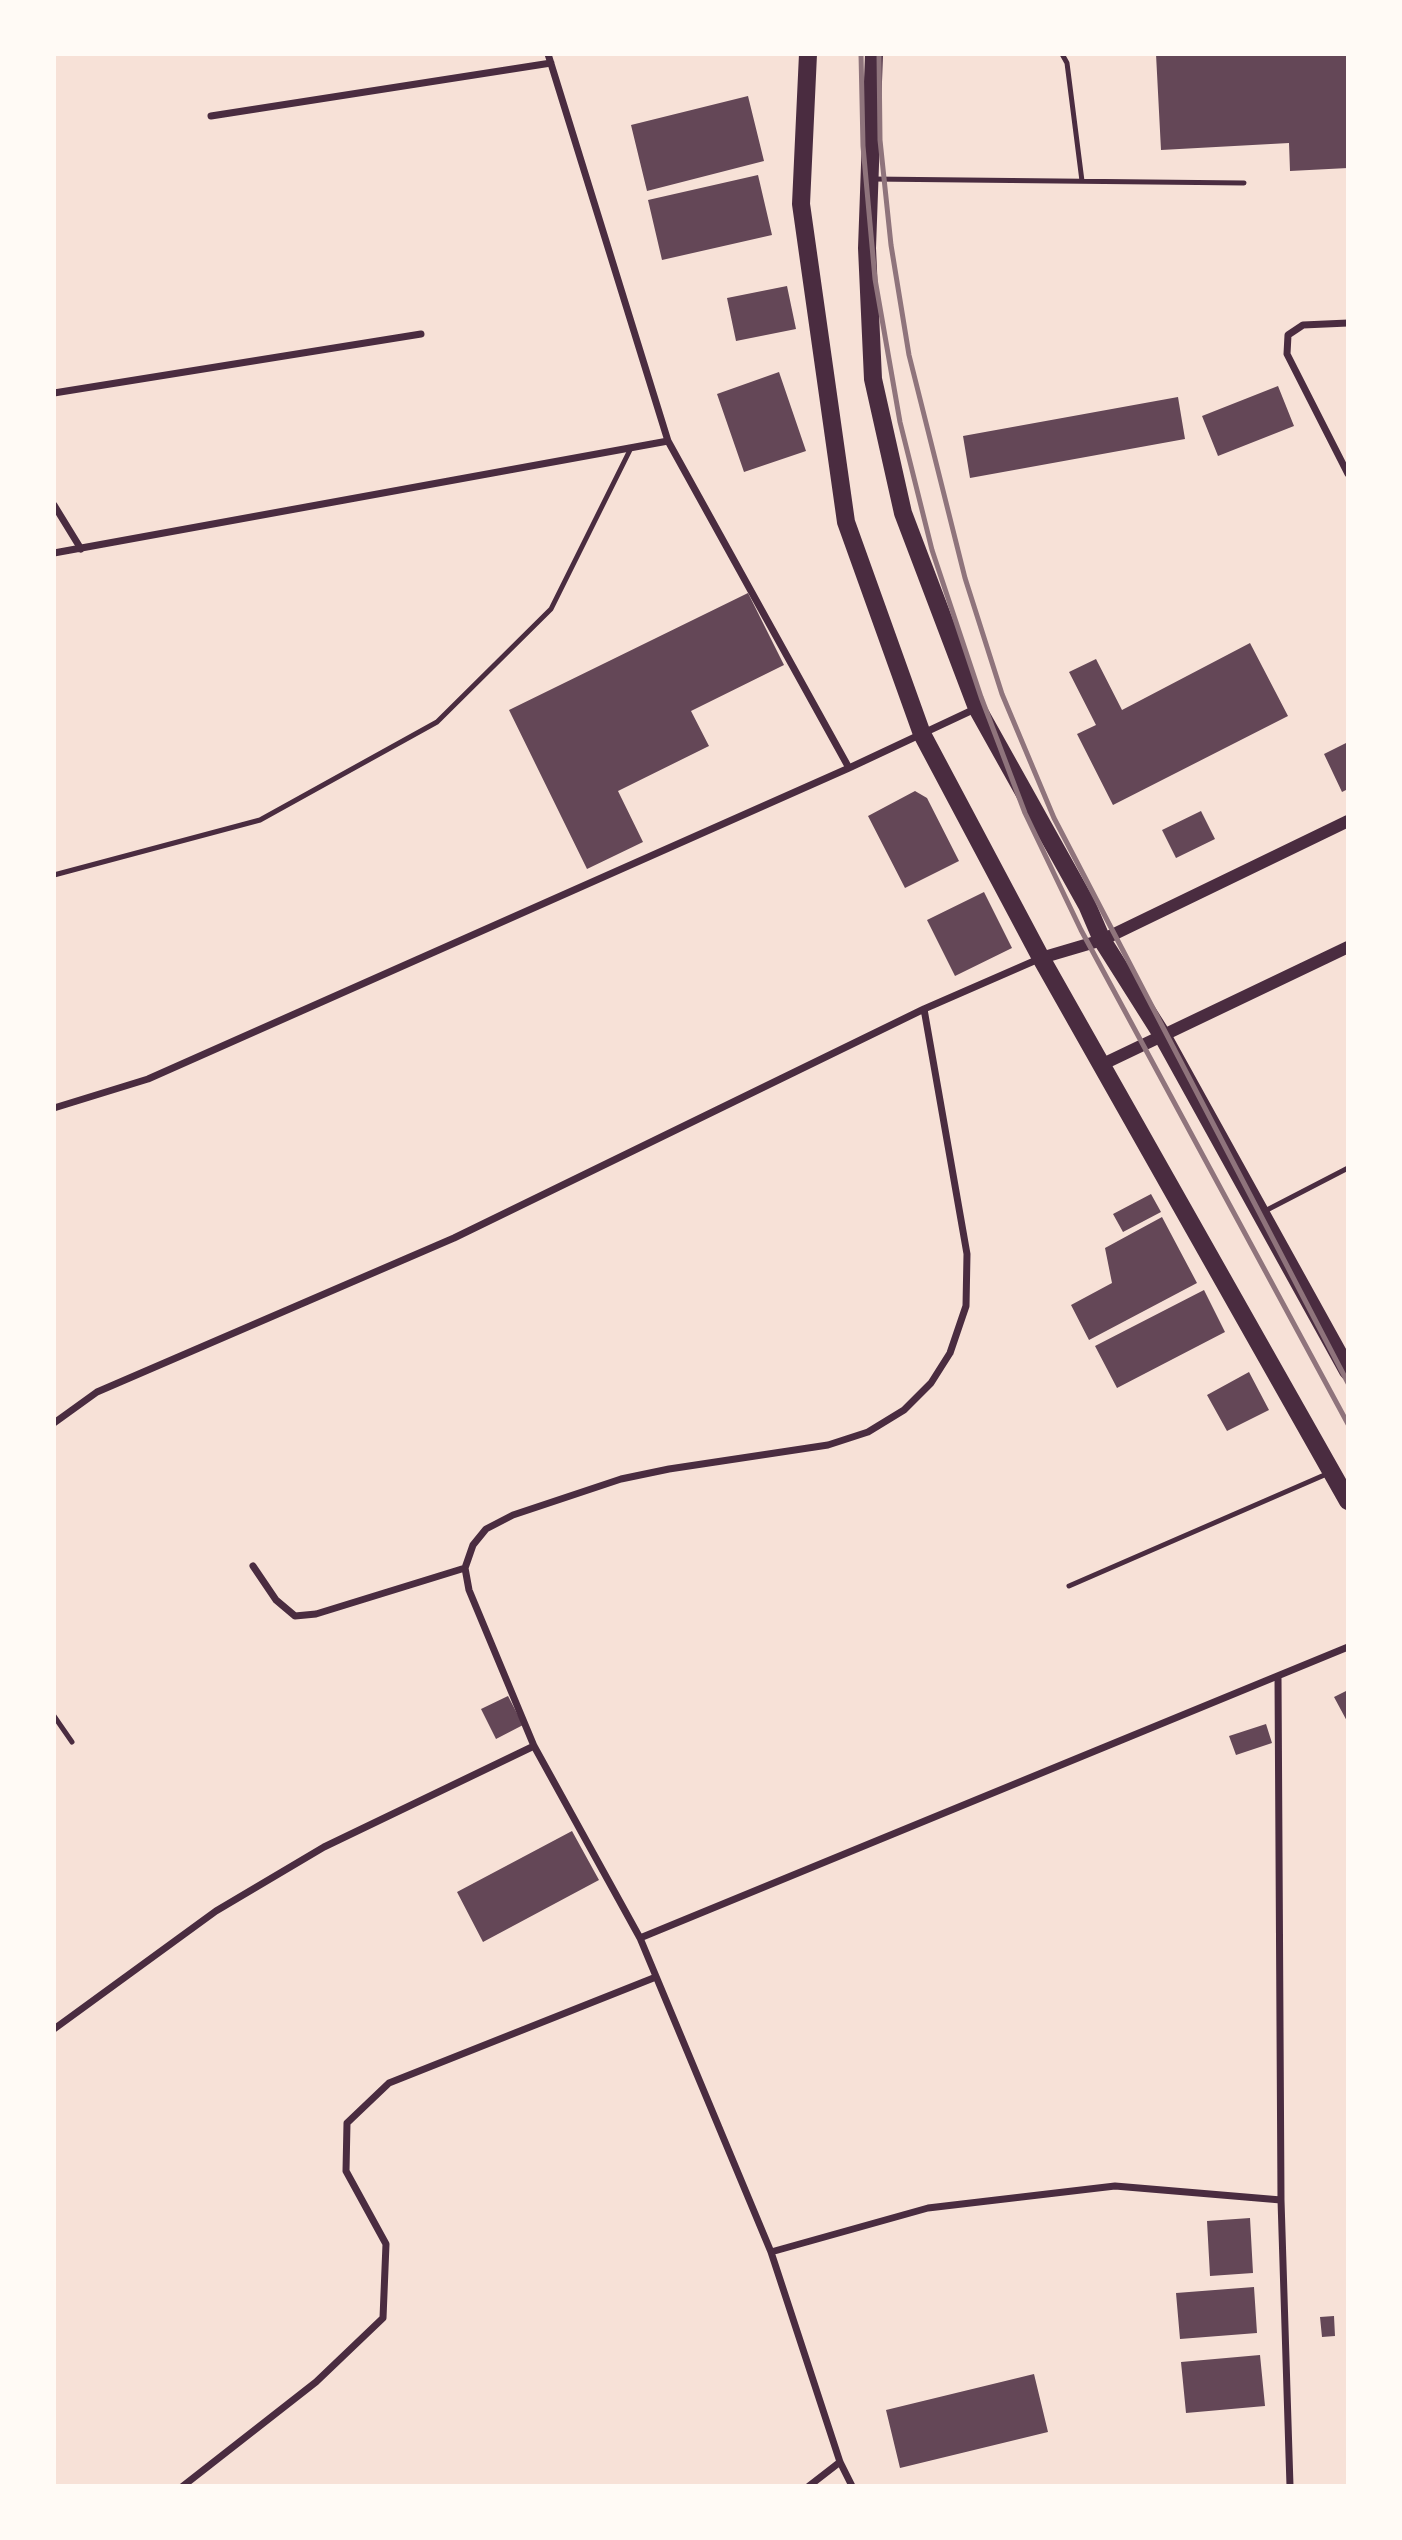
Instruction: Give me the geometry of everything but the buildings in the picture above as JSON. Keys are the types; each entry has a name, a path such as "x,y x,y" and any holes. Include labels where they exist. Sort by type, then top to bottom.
{"main road":[{"path":"808,54 801,204 846,522 922,734 1041,958 1348,1501"},
{"path":"874,54 867,248 873,379 903,513 977,708 1087,905 1102,940 1162,1035 1348,1371"}],"street":[{"path":"548,54 668,442 849,768"},
{"path":"211,116 551,63"},
{"path":"1348,323 1303,325 1288,335 1287,354 1348,474"},
{"path":"54,393 421,334"},
{"path":"54,553 668,442"},
{"path":"54,505 81,549"},
{"path":"54,1108 148,1079 849,768 977,708"},
{"path":"54,1423 97,1392 454,1238 923,1009 1041,958 1102,940 1348,821"},
{"path":"1101,1065 1348,947"},
{"path":"852,2486 840,2462 771,2252 640,1938 534,1746 469,1590 465,1568 473,1545 486,1529 513,1515 621,1479 828,1445 877,1427 904,1410 931,1383 950,1353 966,1306 967,1254 923,1009"},
{"path":"253,1566 276,1600 295,1616 316,1614 465,1568"},
{"path":"640,1938 1348,1647"},
{"path":"1278,1677 1281,2200 1290,2486"},
{"path":"54,2029 216,1910 324,1847 534,1746"},
{"path":"184,2486 316,2382 383,2318 386,2244 346,2171 347,2123 389,2083 656,1977"},
{"path":"771,2252 928,2208 1115,2186 1281,2200"},
{"path":"809,2486 840,2462"}],"lane":[{"path":"1062,54 1067,63 1082,181"},
{"path":"869,179 1244,183"},
{"path":"54,874 260,820 437,722 551,609 631,448"},
{"path":"1261,1213 1348,1168"},
{"path":"1069,1586 1331,1472"},
{"path":"54,1716 72,1742"}],"railway":[{"path":"861,54 863,146 875,279 900,422 932,550 981,697 1025,813 1081,930 1348,1424"},
{"path":"879,54 880,140 891,245 909,355 965,578 1002,694 1054,818 1348,1383"}]}
